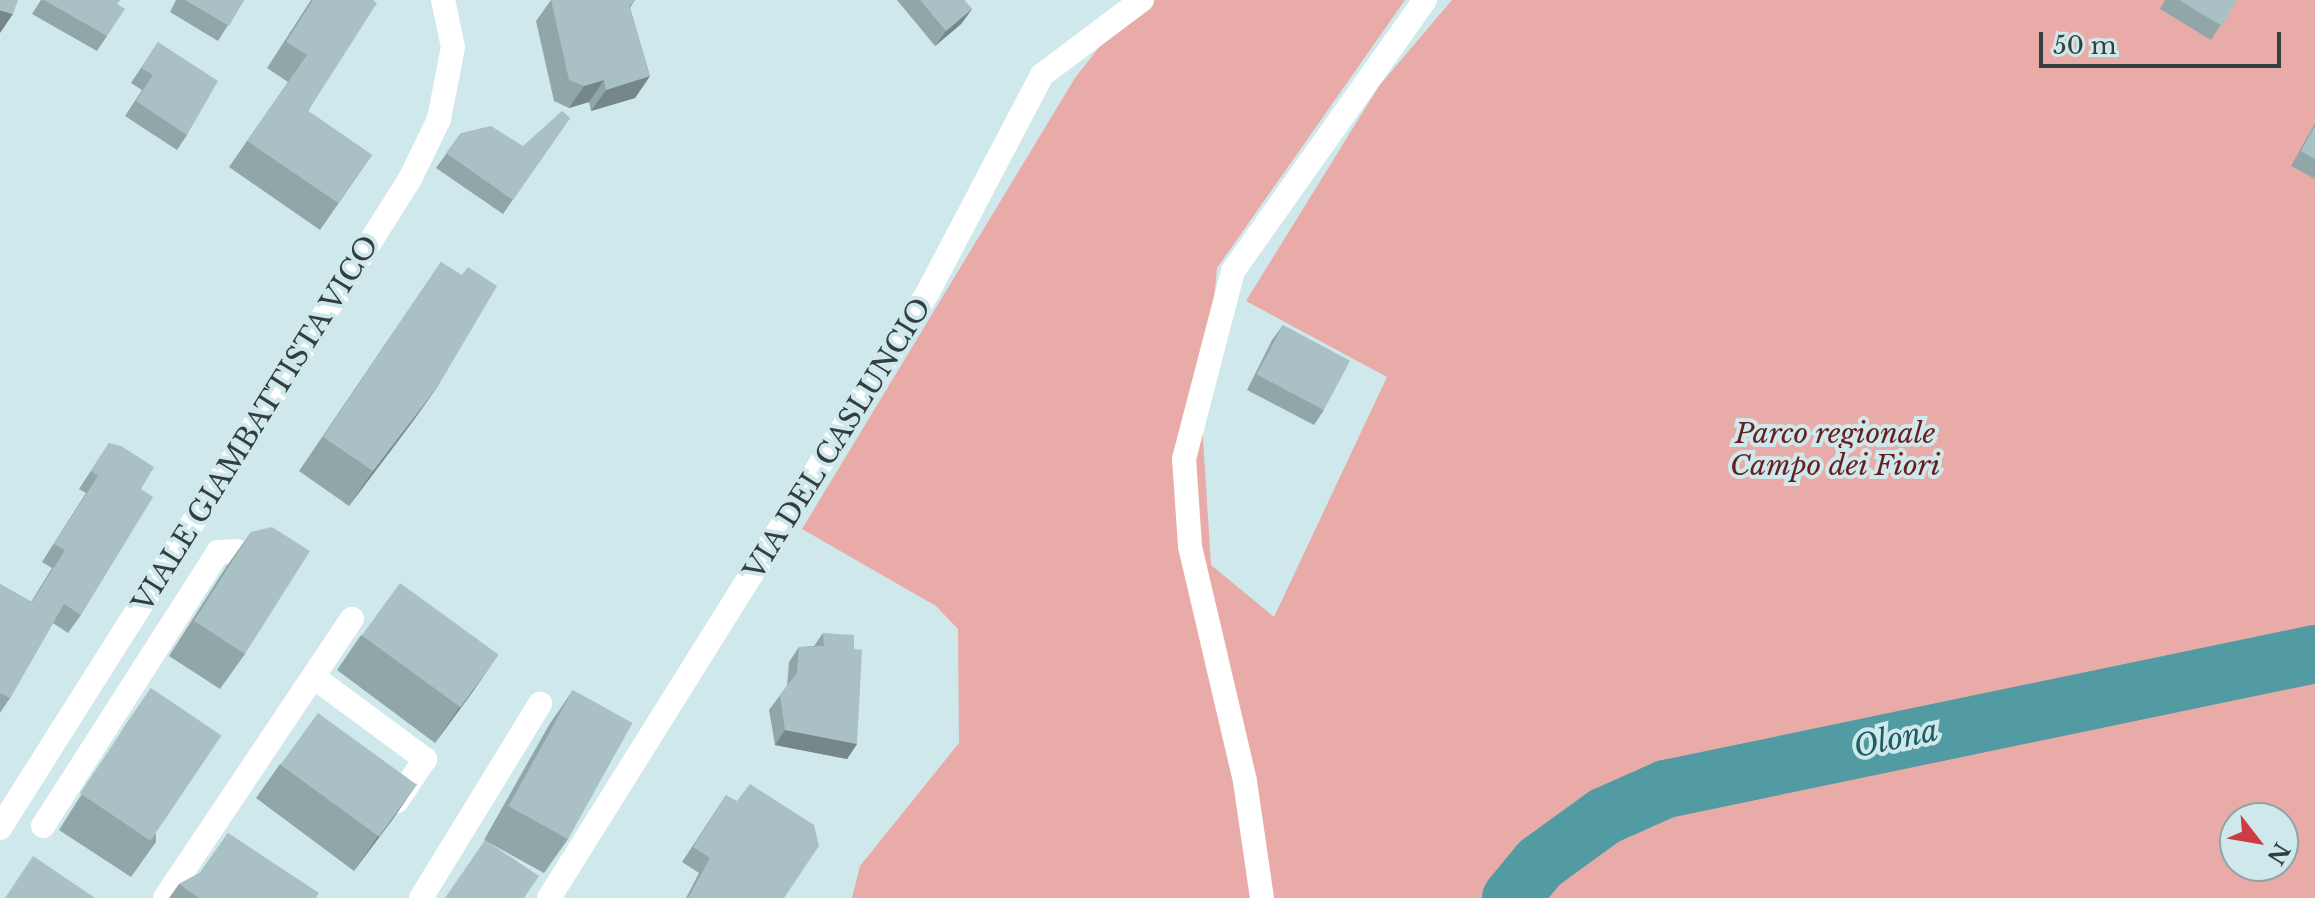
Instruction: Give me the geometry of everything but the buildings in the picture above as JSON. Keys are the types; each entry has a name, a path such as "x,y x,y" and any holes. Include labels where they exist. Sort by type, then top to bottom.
{"street":[{"name":"VIALE GIAMBATTISTA VICO","path":"0,828 410,179 439,119 453,47 443,0"},
{"name":"VIA DEL CASLUNCIO","path":"549,898 920,306 1042,75 1142,0"},
{"path":"1262,898 1245,781 1190,546 1184,459 1233,271 1425,0"},
{"path":"43,826 143,688 218,552 237,551"},
{"path":"165,898 285,724 352,619"},
{"path":"102,663 143,688"},
{"path":"315,678 425,759 397,801 375,785"},
{"path":"421,898 540,704"},
{"path":"356,741 371,720"},
{"path":"285,724 308,739"}],"green space":[{"name":"Parco regionale Campo dei Fiori","path":"1136,0 1405,0 1217,268 1202,423 1211,565 1274,617 1387,377 1246,301 1379,86 1452,0 2315,0 2315,898 852,898 860,866 959,743 958,629 936,606 802,529 1075,78"}],"waterway":[{"name":"Olona","path":"1511,898 1540,863 1605,816 1666,789 2315,654"}]}
